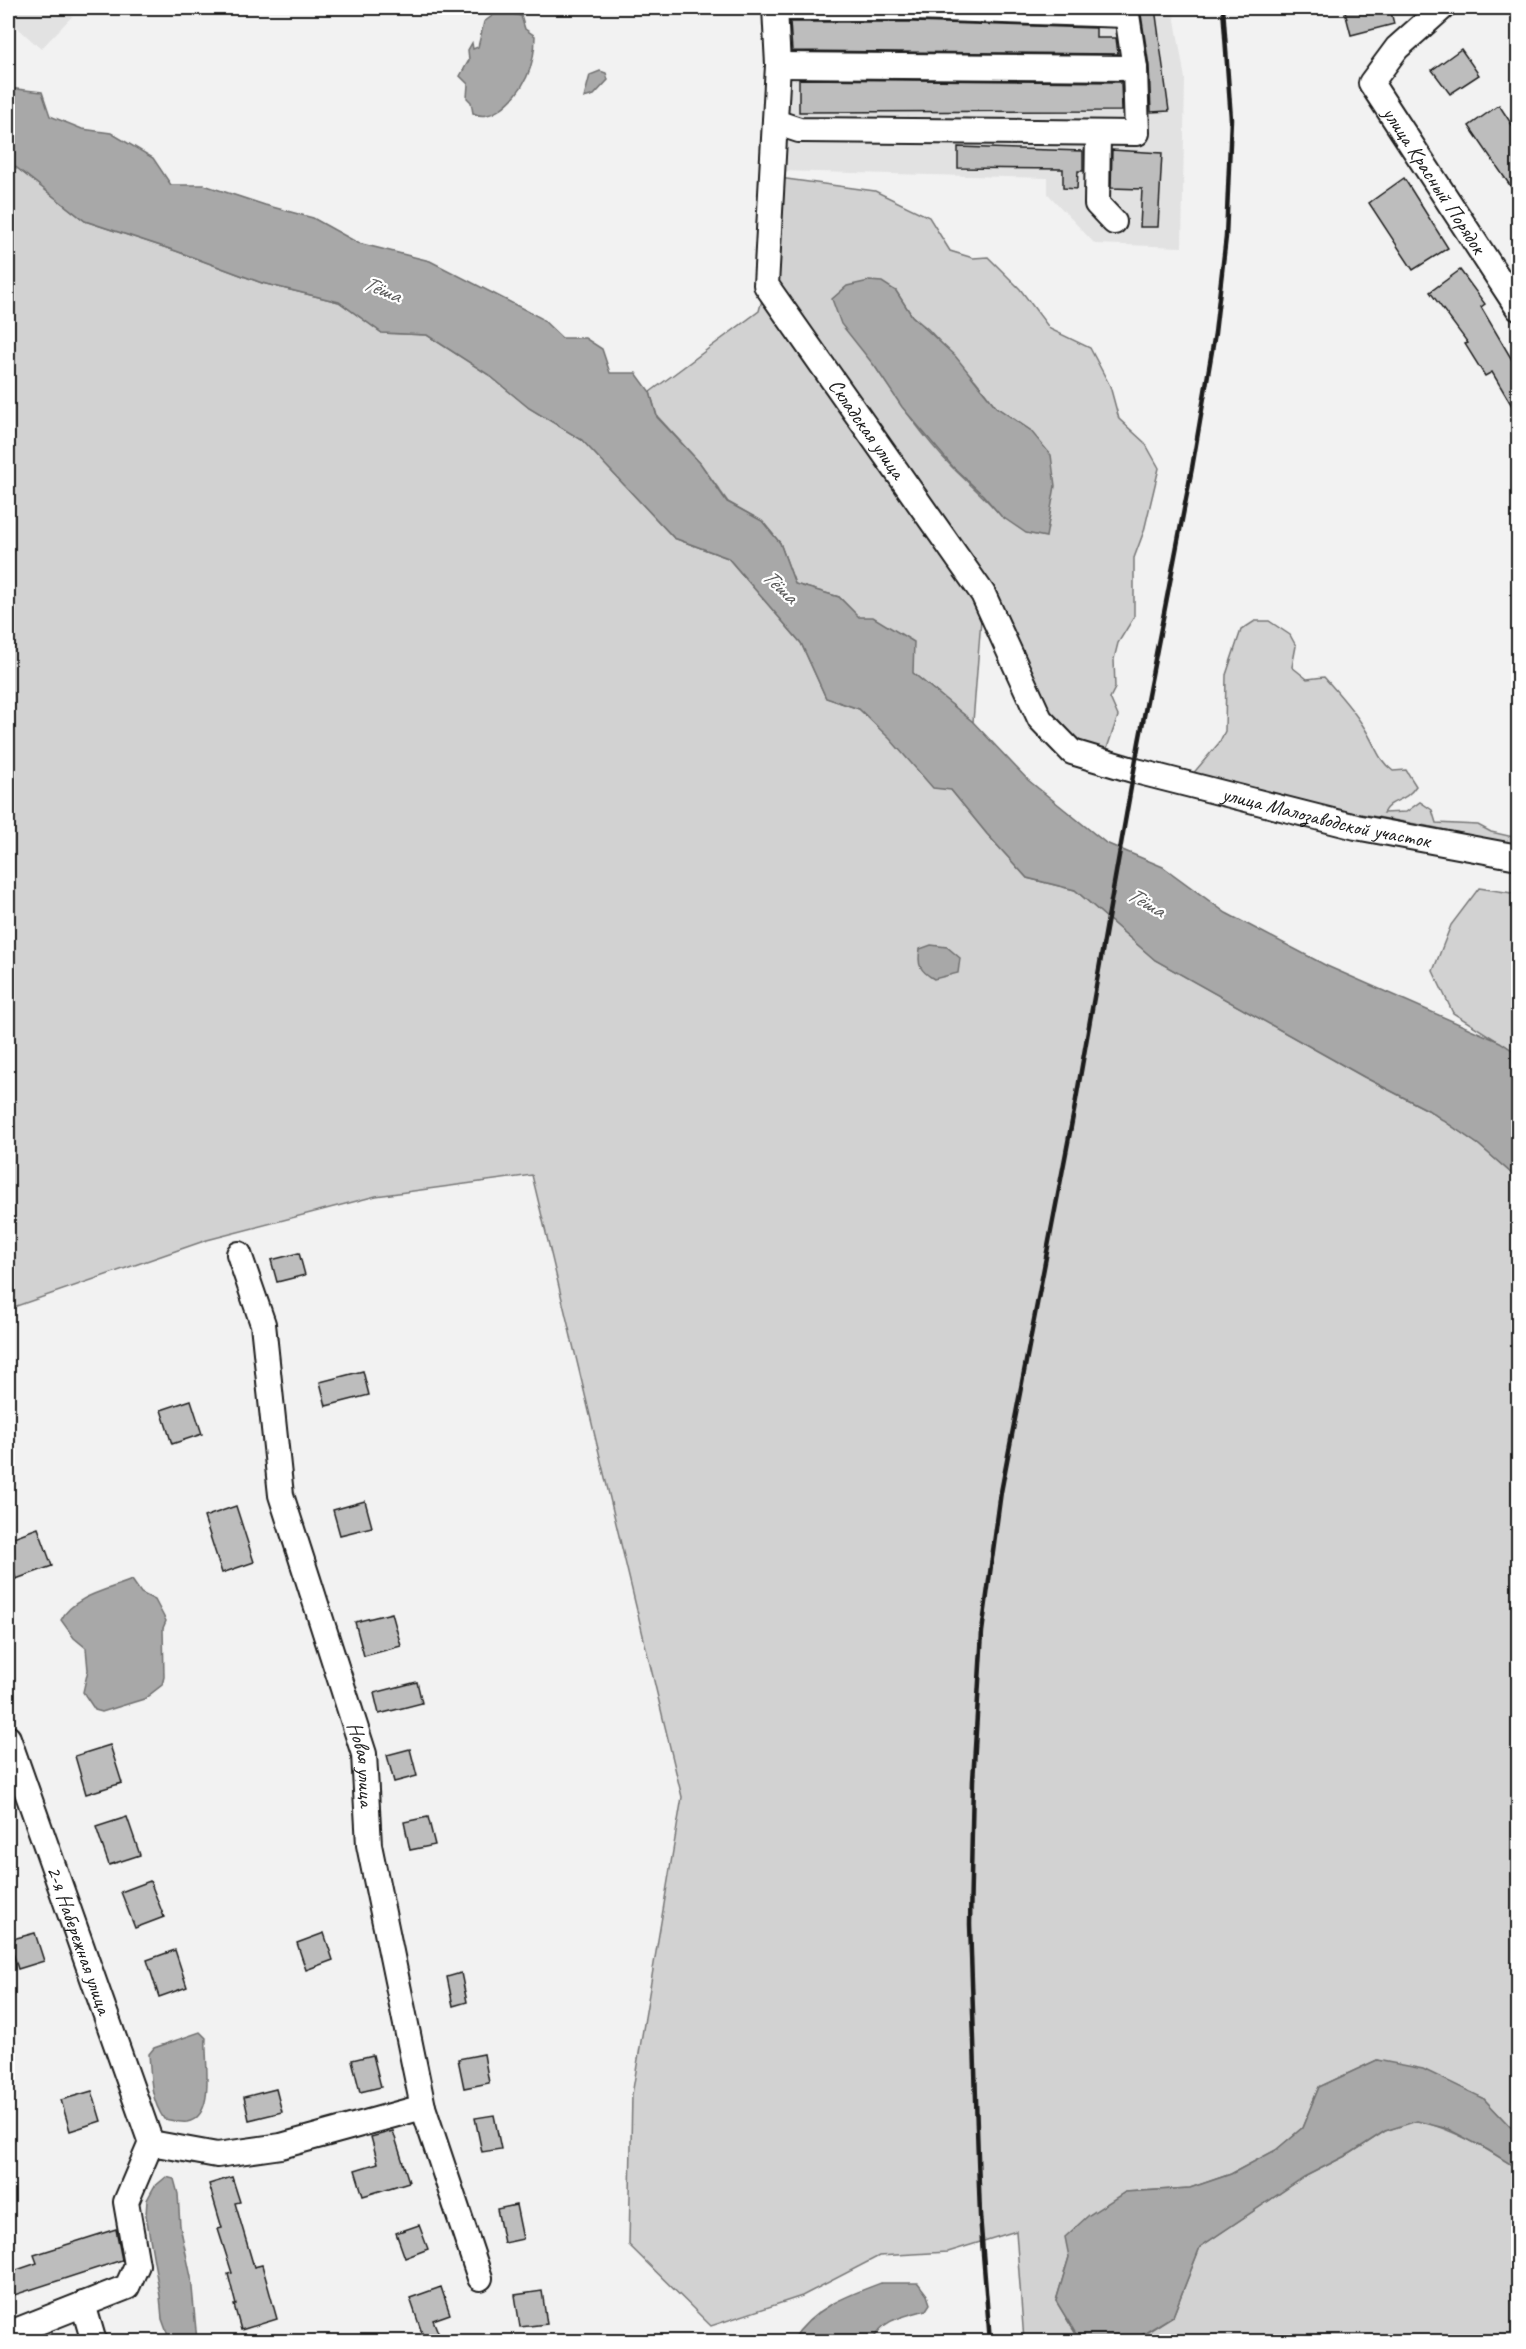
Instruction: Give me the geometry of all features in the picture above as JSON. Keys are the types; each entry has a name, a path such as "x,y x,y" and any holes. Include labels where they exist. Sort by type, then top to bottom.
{"street":[{"path":"775,8 1126,11 1135,68 1137,133 799,130 775,122"},
{"name":"Складская улица","path":"775,8 778,65 766,285 983,594 1041,719 1072,752 1136,771"},
{"name":"улица Красный Порядок","path":"1442,8 1397,48 1371,83 1518,308"},
{"path":"778,65 1135,68"},
{"path":"1098,133 1097,204 1114,222"},
{"name":"улица Малозаводской участок","path":"1136,771 1356,827 1518,857"},
{"name":"Новая улица","path":"239,1254 262,1324 280,1495 364,1754 369,1845 423,2107 480,2278"},
{"name":"2-я Набережная улица","path":"8,1738 152,2143"},
{"path":"8,2334 127,2287 137,2265 126,2202 152,2143 217,2155 280,2146 423,2107"},
{"path":"83,2304 94,2342"}],"shaded area":[{"path":"8,8 80,8 41,49 8,19"},
{"path":"781,8 1173,8 1185,79 1182,247 1095,244 1048,194 1048,178 778,171"},
{"path":"8,161 85,221 262,283 339,302 382,333 427,335 489,375 529,408 582,440 674,538 728,558 801,643 826,698 859,709 951,790 1027,878 1075,890 1155,960 1364,1077 1428,1110 1479,1145 1518,1179 1518,2135 1483,2098 1377,2060 1319,2087 1302,2128 1276,2150 1231,2174 1190,2188 1125,2192 1069,2257 1056,2301 1079,2339 1124,2341 1024,2341 1016,2231 948,2252 879,2256 802,2296 711,2326 629,2245 632,2095 682,1797 532,1175 376,1196 207,1240 8,1309"},
{"path":"779,178 875,191 929,217 950,251 973,258 988,257 1020,289 1050,329 1090,348 1110,386 1119,419 1145,443 1159,468 1144,531 1134,558 1134,617 1118,643 1114,659 1115,688 1110,698 1118,716 1106,751 1094,752 1055,720 776,289","holes":["896,291 912,316 928,329 976,381 996,407 1030,430 1001,516 931,444 876,368"]},
{"path":"766,285 983,594 973,722 913,673 839,597 795,584 780,543 762,521 728,502 700,463 657,416 650,392 759,311"},
{"path":"1255,621 1269,621 1290,635 1296,646 1292,667 1307,679 1324,677 1356,715 1383,762 1393,771 1406,770 1416,786 1412,792 1390,805 1383,813 1406,812 1420,802 1432,810 1436,823 1478,825 1491,832 1518,838 1518,846 1432,827 1278,799 1191,776 1219,743 1225,731 1226,675 1241,630"},
{"path":"1479,888 1518,894 1518,1054 1453,1013 1433,971 1451,925"},
{"path":"1417,2120 1470,2140 1518,2169 1518,2341 1132,2342 1173,2316 1200,2247 1304,2177 1351,2153 1385,2131"}],"water":[{"path":"499,11 521,16 525,29 535,36 533,58 521,87 508,103 496,112 479,115 473,113 471,102 467,98 468,84 460,76 469,60 468,50 472,43 473,49 478,47 484,22"},
{"path":"600,71 606,73 608,80 594,95 584,98 590,75"},
{"name":"Тёша","path":"8,88 42,92 50,116 82,129 111,133 153,158 171,185 204,185 313,218 358,243 430,261 541,318 562,338 585,338 602,349 610,373 636,373 650,392 657,417 700,463 727,502 762,521 780,543 795,584 839,597 859,617 873,617 914,642 913,673 973,722 1028,780 1106,843 1163,867 1226,913 1327,966 1500,1042 1518,1054 1518,1179 1479,1145 1428,1110 1364,1077 1155,960 1075,890 1027,878 951,790 933,788 890,739 859,709 826,698 801,643 728,558 674,538 582,440 529,408 489,375 427,335 382,333 339,302 262,283 85,221 8,161"},
{"path":"869,281 882,282 896,291 912,316 956,357 996,407 1030,430 1051,455 1055,486 1046,537 1026,533 1001,516 983,495 953,467 902,407 876,368 841,324 832,299 847,286"},
{"path":"931,945 947,947 960,958 958,973 934,979 925,973 919,963 920,949"},
{"path":"132,1580 141,1593 155,1600 166,1621 163,1628 164,1677 162,1685 144,1699 102,1712 95,1710 83,1692 88,1670 86,1648 74,1638 61,1620 82,1599"},
{"path":"200,2032 206,2038 207,2086 202,2110 196,2118 187,2122 164,2119 154,2096 149,2054 154,2048"},
{"path":"1377,2060 1423,2069 1483,2098 1518,2135 1518,2169 1448,2129 1417,2121 1385,2131 1351,2153 1304,2177 1200,2247 1173,2316 1132,2341 1079,2339 1056,2301 1069,2257 1065,2237 1089,2215 1125,2192 1190,2188 1231,2174 1276,2150 1302,2128 1319,2087"},
{"path":"166,2177 174,2179 178,2194 180,2226 191,2277 197,2341 170,2341 162,2319 146,2215 147,2200 154,2187"},
{"path":"881,2283 918,2283 927,2295 930,2304 926,2310 888,2323 873,2341 792,2341 810,2320 831,2304"}],"building":[{"path":"1140,8 1155,8 1169,111 1151,112 1149,66"},
{"path":"1344,8 1390,8 1394,24 1351,35"},
{"path":"790,22 914,22 1096,28 1096,38 1116,38 1118,54 792,51"},
{"path":"1461,49 1479,75 1450,94 1432,70"},
{"path":"799,79 1121,82 1122,111 799,112"},
{"path":"1499,105 1518,134 1518,197 1469,126"},
{"path":"958,147 1083,151 1083,171 1078,171 1077,189 1063,188 1063,169 958,168"},
{"path":"1112,150 1162,153 1158,227 1140,227 1142,189 1111,188"},
{"path":"1404,178 1448,248 1413,270 1369,203"},
{"path":"1460,270 1485,304 1481,307 1518,370 1518,416 1492,372 1485,376 1465,344 1468,343 1430,292"},
{"path":"299,1253 305,1275 277,1282 271,1260"},
{"path":"363,1371 369,1395 326,1406 320,1382"},
{"path":"191,1400 202,1434 172,1444 161,1410"},
{"path":"365,1501 372,1527 340,1535 333,1510"},
{"path":"236,1506 254,1562 222,1573 204,1517"},
{"path":"38,1528 52,1566 16,1579 8,1556 8,1539"},
{"path":"392,1613 401,1646 364,1656 355,1622"},
{"path":"417,1682 422,1703 379,1714 374,1693"},
{"path":"110,1745 122,1783 86,1794 75,1756"},
{"path":"410,1749 417,1776 394,1782 387,1755"},
{"path":"127,1817 140,1855 109,1865 96,1827"},
{"path":"428,1817 435,1845 410,1850 404,1822"},
{"path":"150,1881 164,1917 135,1928 121,1892"},
{"path":"35,1933 44,1961 18,1969 9,1940"},
{"path":"324,1933 333,1960 306,1970 297,1943"},
{"path":"175,1950 187,1987 159,1997 147,1960"},
{"path":"461,1973 467,2002 453,2006 447,1977"},
{"path":"484,2054 489,2083 464,2088 458,2059"},
{"path":"373,2055 381,2087 360,2092 352,2060"},
{"path":"276,2089 282,2112 249,2120 244,2097"},
{"path":"92,2091 101,2121 70,2131 61,2100"},
{"path":"494,2115 501,2149 482,2152 475,2118"},
{"path":"393,2131 409,2182 363,2196 355,2170 378,2163 371,2137"},
{"path":"232,2177 240,2202 235,2203 254,2267 262,2265 277,2319 241,2330 228,2274 232,2273 218,2229 222,2228 209,2184"},
{"path":"516,2205 523,2239 504,2243 497,2209"},
{"path":"419,2225 428,2249 405,2258 396,2233"},
{"path":"116,2229 122,2260 8,2297 8,2273 37,2263 34,2255"},
{"path":"441,2287 450,2314 433,2320 442,2342 425,2342 410,2298"},
{"path":"542,2291 547,2324 520,2327 515,2295"}],"railway":[{"path":"990,2342 980,2215 970,1924 973,1781 982,1632 1001,1492 1074,1111 1139,742 1192,468 1215,333 1226,237 1231,119 1223,8"}]}
